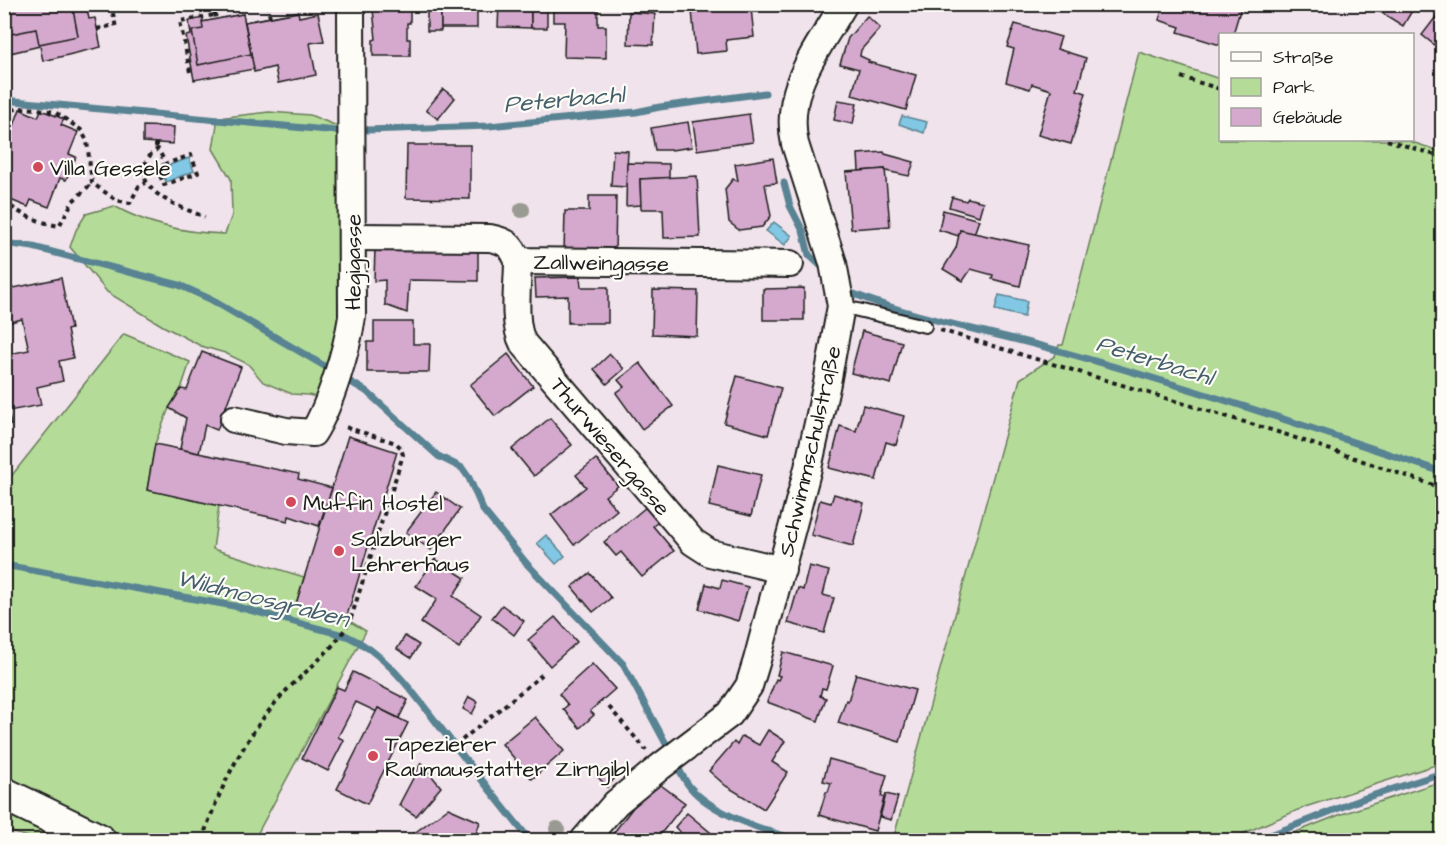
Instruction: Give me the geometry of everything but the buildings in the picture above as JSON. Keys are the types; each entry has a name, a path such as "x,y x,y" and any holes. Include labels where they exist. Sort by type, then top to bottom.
{"street":[{"name":"Hegigasse","path":"322,419 349,335 352,317 351,4"},
{"name":"Schwimmschulstraße","path":"584,840 616,803 730,714 749,686 808,468 842,306 833,263 791,126 799,80 844,4"},
{"name":"Zallweingasse","path":"352,237 490,238 505,241 514,249 518,261 790,264"},
{"name":"Thurwiesergasse","path":"518,261 517,321 518,334 523,343 693,542 710,553 782,570"},
{"path":"234,419 286,431 313,433 322,419"},
{"path":"4,794 91,839"}],"lane":[{"path":"842,306 925,326"}],"path":[{"path":"97,29 115,27 111,4"},
{"path":"190,72 180,21 216,17 213,4"},
{"path":"267,4 270,17"},
{"path":"1181,76 1219,88"},
{"path":"4,114 18,108 55,112 81,130 87,141 92,183 116,200 126,203 132,201 139,186 146,183"},
{"path":"1390,141 1443,158"},
{"path":"156,143 156,150 145,162 146,183 161,196 205,217"},
{"path":"156,150 160,150 166,164"},
{"path":"191,155 198,173 164,185 158,168 166,164 191,155"},
{"path":"4,201 26,215 59,226 72,201 92,183"},
{"path":"925,326 1281,433 1443,488"},
{"path":"202,840 223,788 258,723 344,631 362,584 403,455 396,443 322,419"},
{"path":"462,740 544,673"},
{"path":"609,707 643,746"}],"green space":[{"path":"1139,52 1219,79 1219,141 1409,141 1442,152 1442,763 1305,807 1228,840 893,840 1020,379 1055,356 1059,345 1063,345"},
{"path":"269,112 310,115 337,126 360,149 361,300 337,325 332,349 334,401 292,394 263,382 248,364 225,353 201,346 163,326 107,292 70,247 76,230 86,214 114,206 127,213 168,227 225,234 232,215 231,179 213,149 218,118"},
{"path":"124,334 190,362 181,389 169,408 155,444 147,490 219,506 213,549 304,577 296,604 346,619 366,631 254,840 38,840 5,830 5,484"},
{"path":"1442,781 1442,840 1276,840 1339,815"}],"water":[{"path":"902,116 927,122 924,133 899,124"},
{"path":"189,158 194,171 166,182 161,168"},
{"path":"774,222 792,236 785,245 766,231"},
{"path":"999,295 1027,301 1024,317 995,310"},
{"path":"546,535 565,556 556,564 537,543"}],"waterway":[{"name":"Peterbachl","path":"366,130 489,126 636,112 765,93"},
{"name":"Peterbachl","path":"4,100 337,131"},
{"name":"Peterbachl","path":"784,183 790,206 803,231 809,255 823,268"},
{"path":"4,243 33,247 179,285 210,299 333,371"},
{"name":"Peterbachl","path":"854,294 904,311 1031,343 1153,378 1442,472"},
{"path":"342,377 366,391 438,456 462,468 483,510 527,564 623,664 671,753"},
{"name":"Wildmoosgraben","path":"4,565 234,606 347,636 362,644 390,666 530,840"},
{"path":"676,763 690,787 711,805 756,827 798,840"},
{"path":"1258,840 1362,799 1442,773"}],"place":[{"name":"Villa Gessele","path":"38,167"},
{"name":"Muffin Hostel","path":"291,502"},
{"name":"Salzburger Lehrerhaus","path":"339,551"},
{"name":"Tapezierer Raumausstatter Zirngibl","path":"373,756"}]}
